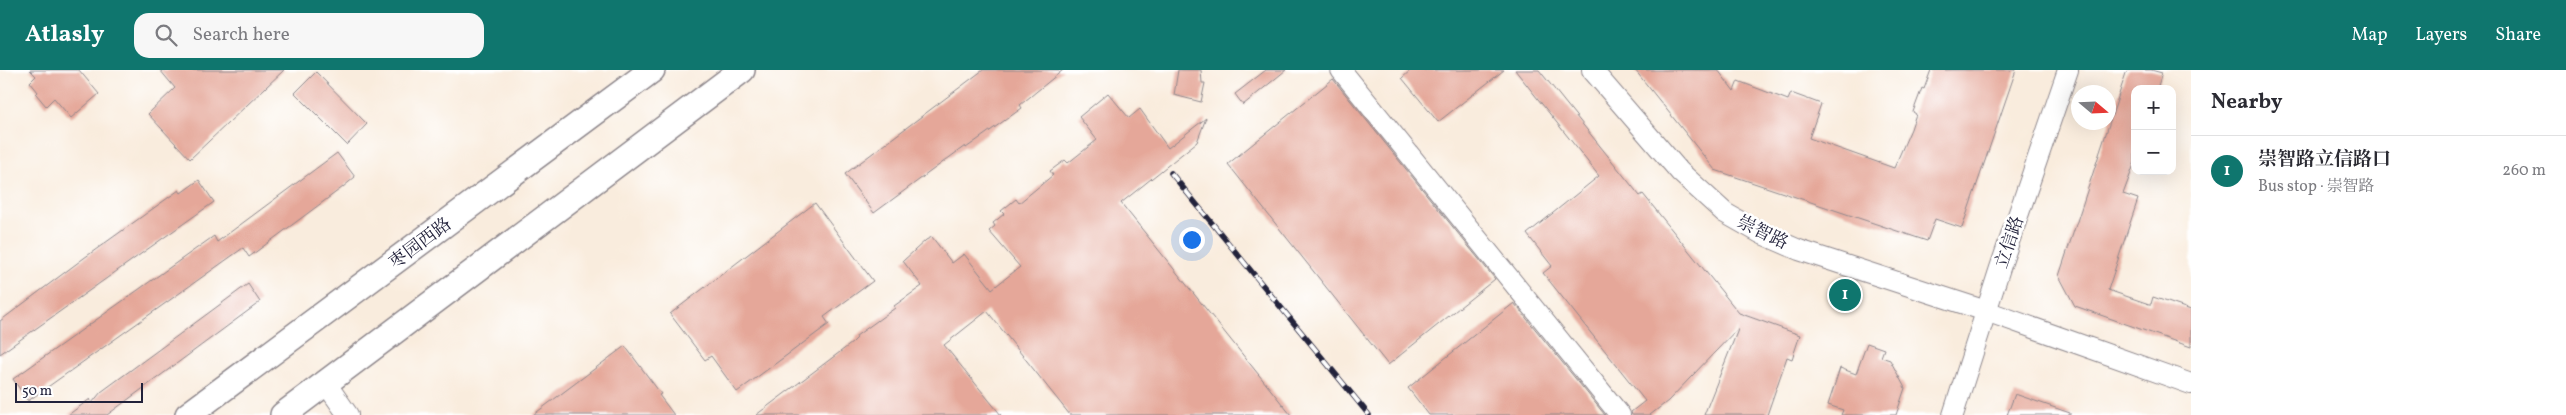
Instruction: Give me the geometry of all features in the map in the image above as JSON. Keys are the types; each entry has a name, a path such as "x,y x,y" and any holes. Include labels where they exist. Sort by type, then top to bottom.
{"main road":[{"name":"枣园西路","path":"188,415 652,70"},
{"path":"283,415 742,70"}],"street":[{"path":"1341,70 1620,415"},
{"name":"崇智路","path":"1592,70 1680,172 1725,213 1762,234 1799,250 1986,311 2191,384"},
{"name":"立信路","path":"1952,415 2068,70"},
{"path":"325,382 348,415"}],"building":[{"path":"30,70 79,70 99,94 71,118 54,98 46,106 36,94 38,92 30,82 36,76"},
{"path":"160,70 284,70 190,159 148,114 175,88"},
{"path":"983,70 1063,70 1020,105 1022,108 966,148 965,146 874,213 845,174"},
{"path":"1178,70 1201,70 1202,83 1205,83 1201,102 1174,95"},
{"path":"1266,70 1286,70 1243,105 1235,94"},
{"path":"1411,70 1504,70 1438,122 1402,78"},
{"path":"1515,70 1539,70 1640,196 1643,194 1739,313 1800,335 1792,359 1787,357 1767,415 1704,415 1739,327 1668,401 1650,415 1632,415 1631,412 1645,401 1543,273 1552,266 1527,234 1599,176"},
{"path":"1635,70 1718,70 1734,91 1738,81 1788,100 1791,93 1821,104 1809,138 1894,168 1911,129 1916,114 1913,112 1931,70 2016,70 1962,228 1935,219 1927,241 1715,170"},
{"path":"2127,70 2151,70 2162,73 2158,85 2131,85 2131,173 2123,194 2138,199 2108,290 2149,304 2151,304 2153,297 2191,310 2191,347 2075,306 2059,276 2107,130 2116,130 2116,103"},
{"path":"316,72 367,124 347,145 295,93"},
{"path":"1333,79 1495,279 1388,365 1228,164"},
{"path":"1108,93 1129,118 1140,109 1168,148 1206,118 1197,142 1121,203 1291,415 1070,415 987,311 944,345 1001,415 756,415 852,343 857,338 856,336 922,286 903,261 926,240 932,237 952,263 964,254 992,289 1020,267 989,231 995,226 993,223 1004,214 1001,211 1016,199 1019,203 1053,175 1050,171 1065,160 1068,163 1097,140 1079,117"},
{"path":"337,153 355,177 343,187 249,257 243,248 28,401 13,379 214,236 217,242"},
{"path":"199,180 214,202 0,354 0,321 179,190 181,193"},
{"path":"815,203 873,281 824,317 829,324 737,392 711,356 705,360 670,314"},
{"path":"248,284 260,302 107,415 68,415 90,399 92,403 101,392"},
{"path":"1514,303 1605,415 1429,415 1408,388"},
{"path":"1867,343 1884,349 1881,357 1890,360 1905,388 1896,415 1841,415 1843,410 1828,405 1840,368 1856,374"},
{"path":"625,346 661,394 659,395 674,415 533,415"},
{"path":"2015,394 2070,413 2070,415 2007,415"}],"railway":[{"path":"1171,173 1369,415"}],"place":[{"name":"崇智路立信路口","path":"1845,295"}]}
